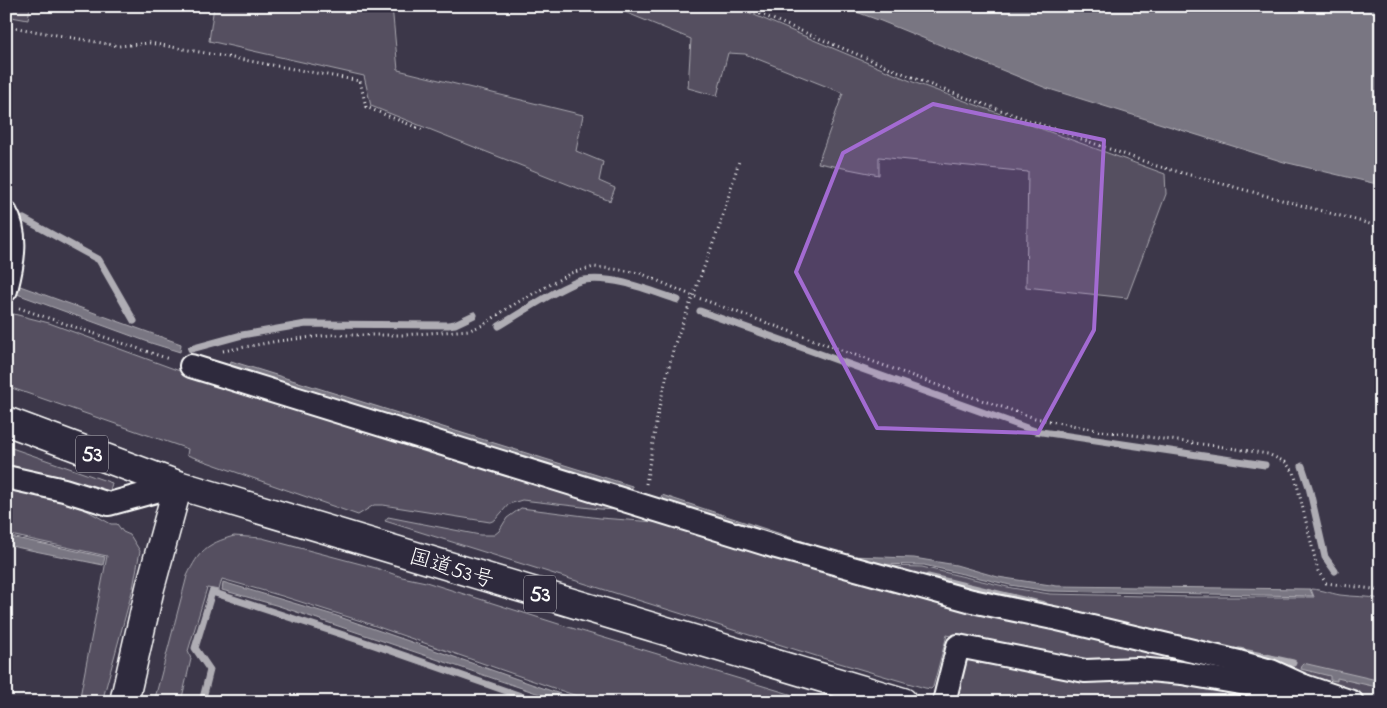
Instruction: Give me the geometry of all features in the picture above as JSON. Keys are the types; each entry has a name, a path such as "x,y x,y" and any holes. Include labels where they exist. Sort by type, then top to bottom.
{"main road":[{"name":"国道53号","path":"6,421 178,486 903,702"},
{"path":"124,702 150,588 178,486"}],"street":[{"path":"6,213 10,220 13,246 10,275 11,298"},
{"path":"190,366 776,547 972,601 1058,619 1239,662 1271,671 1304,686 1352,702"},
{"path":"6,477 64,490 109,504 178,486"},
{"path":"944,702 958,646 1086,671 1138,669 1182,673 1269,688 1304,686"}],"path":[{"path":"741,6 936,87 1156,166 1381,227"},
{"path":"6,26 119,46 150,43 360,81 366,107 423,130"},
{"path":"643,506 650,455 665,377 674,346 720,225 739,162"},
{"path":"11,298 190,366 214,352 278,341 330,335 403,335 470,330 484,325 511,306 570,273 594,267 640,274 693,296 954,391 1036,418 1102,431 1268,454 1285,462 1294,472 1318,571 1326,583 1373,589 1381,592"}],"highlighted area":[{"path":"933,104 1104,140 1094,330 1038,433 877,428 796,272 843,153"}],"shaded area":[{"path":"6,6 30,6 28,20 6,16"},
{"path":"214,6 392,6 398,70 583,115 576,151 603,162 599,181 615,188 610,201 371,106 364,76 209,41"},
{"path":"610,6 733,6 913,82 1165,174 1166,194 1127,298 1026,287 1028,172 879,157 879,175 818,163 843,93 745,54 728,53 717,96 688,88 691,39"},
{"path":"840,6 1381,6 1381,185 1284,162 1046,88"},
{"path":"20,286 181,344 180,352 17,294"},
{"path":"6,312 49,323 177,370 214,379 620,510 522,500 509,504 495,520 490,522 383,505 374,505 358,515 187,455 188,449 6,386"},
{"path":"231,361 632,486 633,497 228,369"},
{"path":"6,446 112,483 109,494 6,470"},
{"path":"6,484 61,496 111,524 117,524 123,532 130,535 140,551 133,588 102,702 79,702 107,556 6,534"},
{"path":"662,495 848,556 914,558 956,565 998,577 1057,586 1310,589 1313,596 1048,591 1010,585 924,565 872,564 658,503"},
{"path":"521,508 600,518 669,523 1272,679 1024,654 947,635 933,687 931,689 925,688 829,660 385,521 388,517 480,535 494,535 499,531 507,518"},
{"path":"6,536 105,557 103,565 6,545"},
{"path":"234,536 262,538 426,582 816,702 594,702 361,621 222,579 219,590 207,588 188,651 191,659 181,702 154,702 187,576 195,560 204,550 217,542"},
{"path":"859,565 922,567 1012,588 1050,594 1314,597 1311,589 1340,595 1381,599 1381,702 1375,702 1360,695"},
{"path":"223,582 337,616 583,702 563,702 279,606 222,590"},
{"path":"970,657 1259,690 1313,702 983,702 956,695 966,659"},
{"path":"1303,663 1381,681 1381,688 1337,678 1337,681 1330,680 1330,676 1301,669"}],"waterway":[{"path":"24,219 99,260 134,321"},
{"path":"499,326 554,293 584,280 596,279 620,282 678,300"},
{"path":"700,311 1035,431 1265,465"},
{"path":"191,349 242,335 306,324 448,325 455,324 474,315"},
{"path":"1302,466 1309,487 1325,557 1335,571"},
{"path":"928,577 1044,605"},
{"path":"202,702 210,670 195,648 212,592 374,645 538,702"},
{"path":"1239,651 1293,663"}]}
